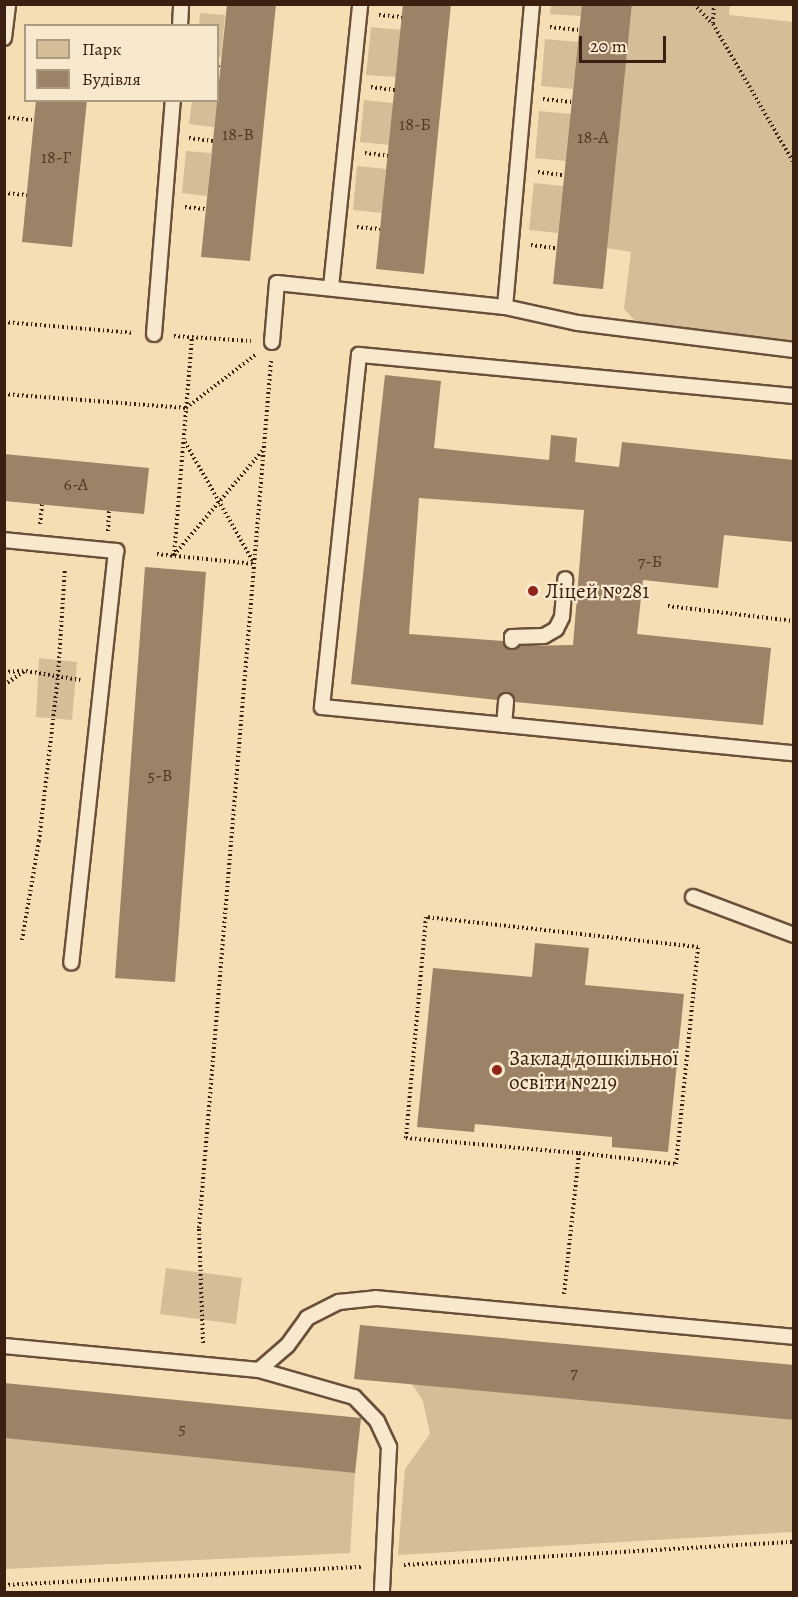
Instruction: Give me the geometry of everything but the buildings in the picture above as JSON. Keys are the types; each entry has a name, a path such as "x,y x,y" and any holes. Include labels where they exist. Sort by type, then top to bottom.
{"lane":[{"path":"4,38 8,4"},
{"path":"180,24 181,4"},
{"path":"331,287 360,4"},
{"path":"505,307 532,4"},
{"path":"154,334 173,102"},
{"path":"272,342 277,283 505,307 578,323 794,350"},
{"path":"794,396 359,355 322,707 794,753"},
{"path":"4,540 116,551 71,963"},
{"path":"512,641 512,637 544,636 556,629 562,617 565,579"},
{"path":"504,725 506,700"},
{"path":"693,897 794,935"},
{"path":"259,1370 287,1346 307,1318 339,1302 376,1298 794,1337"},
{"path":"4,1346 259,1370 354,1396 377,1421 389,1447 382,1593"}],"path":[{"path":"694,4 713,24 794,163"},
{"path":"713,24 714,4"},
{"path":"530,25 579,30"},
{"path":"4,117 34,120"},
{"path":"4,193 27,195"},
{"path":"174,556 192,337"},
{"path":"4,394 186,408 272,342"},
{"path":"204,1365 199,1228 272,342"},
{"path":"184,440 254,564"},
{"path":"174,556 264,449"},
{"path":"22,940 39,841 58,676 66,546"},
{"path":"157,554 254,564"},
{"path":"668,606 794,621"},
{"path":"4,685 26,671"},
{"path":"4,672 26,671 101,684"},
{"path":"426,917 698,947 676,1164 579,1153 406,1138 426,917"},
{"path":"562,1315 579,1153"}],"green space":[{"path":"551,5 582,5 581,16 550,14"},
{"path":"632,5 730,5 729,15 793,22 793,342 642,328 624,309 631,252 607,248"},
{"path":"200,13 225,15 221,57 219,57 219,24 199,24"},
{"path":"371,27 401,30 396,77 366,75"},
{"path":"545,39 578,42 573,89 541,86"},
{"path":"364,100 393,103 389,145 360,142"},
{"path":"192,102 217,102 214,127 189,124"},
{"path":"539,111 571,114 566,161 535,158"},
{"path":"186,151 211,153 207,196 182,193"},
{"path":"357,166 386,169 382,213 353,210"},
{"path":"534,183 563,186 558,233 529,230"},
{"path":"39,658 77,662 72,720 36,717"},
{"path":"166,1268 242,1278 236,1324 160,1314"},
{"path":"412,1384 793,1420 793,1532 398,1555 405,1469 430,1434 423,1401"},
{"path":"4,1438 355,1473 350,1553 5,1569"}],"place":[{"name":"Ліцей №281","path":"533,591"},
{"name":"Заклад дошкільної освіти №219","path":"497,1070"}]}
